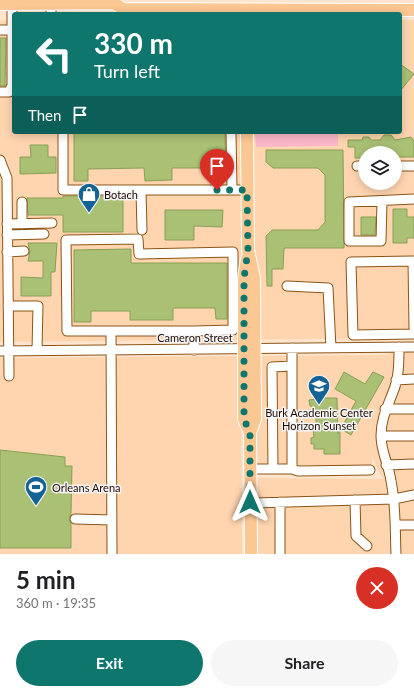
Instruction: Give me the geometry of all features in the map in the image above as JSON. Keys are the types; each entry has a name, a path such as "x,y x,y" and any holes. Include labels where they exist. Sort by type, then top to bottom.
{"main road":[{"path":"6,4 116,2 124,10 147,12 245,10 414,10"},
{"path":"247,134 248,250 244,278 249,349 244,419 250,433 251,554"}],"street":[{"path":"0,30 12,27 6,4"},
{"path":"0,92 9,92 12,87"},
{"path":"63,134 63,190 247,190"},
{"path":"231,134 232,190"},
{"path":"0,160 7,178 7,224 5,239 7,252 4,272 8,306 4,351 9,376"},
{"path":"402,166 414,166"},
{"path":"142,190 142,230"},
{"path":"382,201 381,241 350,242 349,202 414,199"},
{"path":"22,202 22,224"},
{"path":"7,224 52,223"},
{"path":"5,239 44,234"},
{"path":"138,239 139,254 233,252 233,330 194,331 67,331 66,240 138,239"},
{"path":"7,252 24,251"},
{"path":"414,328 413,261 352,262 353,335 414,334"},
{"path":"287,286 328,288 331,348"},
{"path":"8,306 38,306 37,350"},
{"path":"111,331 112,554"},
{"path":"194,331 194,350"},
{"path":"396,554 394,499 381,436 382,420 385,409 393,392 399,366 399,347"},
{"name":"Cameron Street","path":"4,351 414,347"},
{"path":"292,348 292,469"},
{"path":"273,469 272,367 292,366"},
{"path":"396,380 414,379"},
{"path":"385,409 414,409"},
{"path":"381,436 414,436"},
{"path":"386,465 414,464"},
{"path":"250,469 292,469 298,471 370,470"},
{"path":"250,502 394,499 414,495"},
{"path":"355,500 356,536 367,546"},
{"path":"280,502 280,554"},
{"path":"75,519 112,520"},
{"path":"395,525 414,525"}],"shaded area":[{"path":"12,20 12,134 255,134 256,147 338,146 338,134 402,134 402,20 414,20 414,338 0,342 0,21"},
{"path":"255,134 338,134 338,146 256,147"},
{"path":"389,347 414,347 414,554 249,554 249,478 383,479 372,457 372,475 257,474 256,356 389,355"},
{"path":"241,356 242,554 0,554 0,358"}],"building":[{"path":"0,38 6,38 5,86 0,86"},
{"path":"402,65 414,74 402,89"},
{"path":"74,134 225,134 226,180 215,180 215,168 172,168 172,180 145,181 144,168 88,169 88,181 74,181"},
{"path":"384,135 391,135 395,140 411,137 414,141 414,157 402,157 402,146 358,146 358,158 355,158 355,147 348,147 348,140 362,140 363,137 369,137 371,140 380,140"},
{"path":"30,145 48,145 48,157 56,157 56,173 20,174 20,157 31,157"},
{"path":"266,150 343,150 344,248 284,248 283,269 272,269 272,286 267,286 266,236 272,230 318,230 325,222 325,175 318,168 273,168 266,162"},
{"path":"63,196 123,196 123,232 63,232 63,215 28,215 27,198 63,198"},
{"path":"393,209 407,209 407,217 414,217 414,238 407,238 407,243 393,243"},
{"path":"165,210 223,210 222,227 194,226 194,240 165,240"},
{"path":"361,217 376,217 375,235 361,235"},
{"path":"28,243 57,243 55,272 51,272 51,296 21,296 21,277 43,278 43,261 28,261 30,251"},
{"path":"131,249 131,263 227,263 227,319 216,319 215,308 173,308 173,320 130,320 130,311 91,311 91,322 74,322 74,250"},
{"path":"344,372 365,384 373,372 384,377 351,435 341,429 356,401 335,389"},
{"path":"337,398 338,434 340,430 340,454 324,454 324,449 314,449 314,444 311,444 311,438 314,437 313,428 316,428 316,416 312,416 312,406 310,406 309,400"},
{"name":"Orleans Arena","path":"0,450 65,457 65,466 72,466 71,514 69,519 71,524 71,548 0,548"}],"place":[{"name":"Botach","path":"89,214"},
{"name":"Burk Academic Center Horizon Sunset","path":"319,406"},
{"name":"Orleans Arena","path":"36,506"}],"route":[{"path":"217,190 247,190 248,250 244,278 244,419 250,433 250,502"}]}
